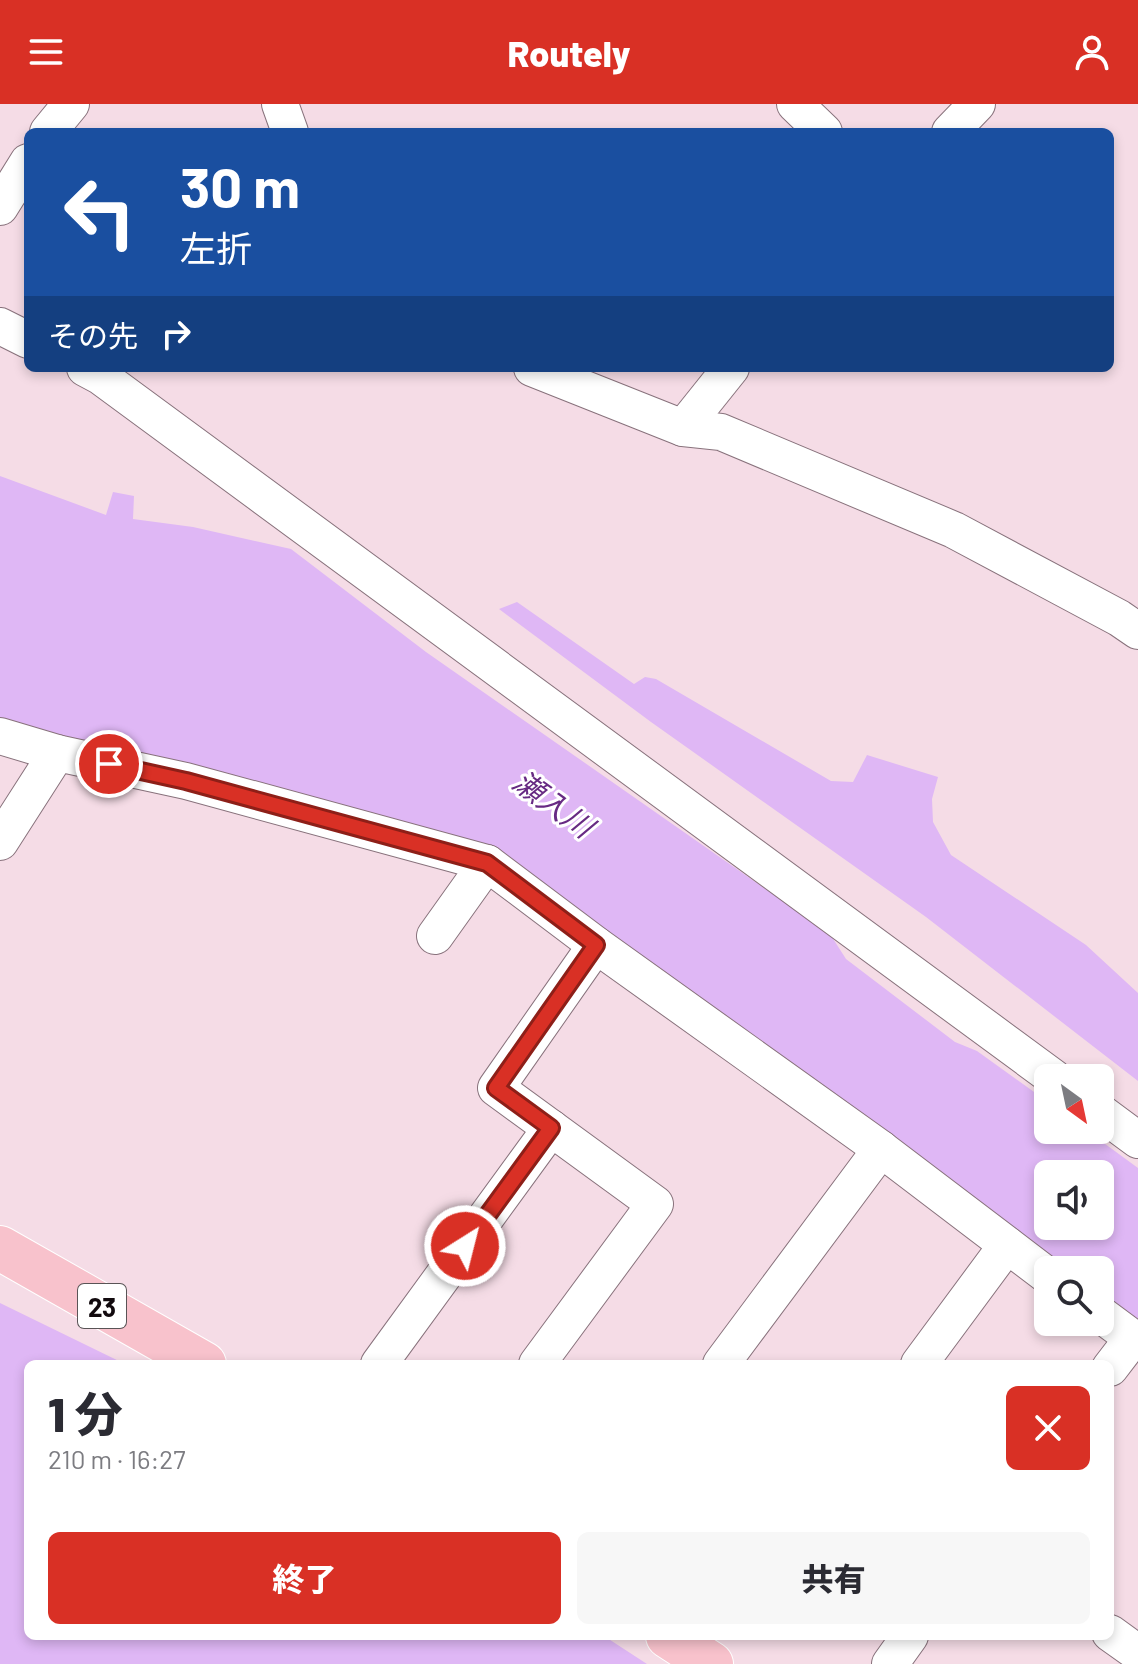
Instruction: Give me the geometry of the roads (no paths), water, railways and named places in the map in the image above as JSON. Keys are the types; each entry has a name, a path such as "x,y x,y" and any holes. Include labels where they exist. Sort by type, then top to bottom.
{"main road":[{"name":"23","path":"0,1248 197,1360"}],"street":[{"path":"51,128 71,104"},
{"path":"280,104 289,128"},
{"path":"795,104 820,128"},
{"path":"954,128 977,104"},
{"path":"0,207 24,168"},
{"path":"0,326 24,338"},
{"path":"92,372 1035,1064"},
{"path":"542,372 683,428 721,432 954,530 1138,631"},
{"path":"683,428 728,372"},
{"path":"0,736 57,753 186,781 487,863 881,1149 1034,1265"},
{"path":"0,842 57,753"},
{"path":"435,936 487,863"},
{"path":"540,1360 655,1204 496,1088 596,945"},
{"path":"1114,1122 1138,1140"},
{"path":"382,1360 551,1128"},
{"path":"724,1360 881,1149"},
{"path":"922,1360 1007,1245"},
{"path":"1114,1324 1135,1340 1114,1364"},
{"path":"1114,1636 1138,1653"},
{"path":"890,1664 907,1640"}],"water":[{"name":"瀬入川","path":"0,476 106,515 113,492 134,496 133,519 193,527 291,549 426,652 830,934 846,959 955,1042 977,1051 1034,1092 1034,1144 1105,1144 1138,1168 1138,1321 1114,1303 1114,1256 1050,1256 494,849 48,735 0,719"},
{"path":"517,602 634,684 645,677 656,679 831,781 853,782 867,755 938,777 932,799 933,822 951,855 1086,945 1138,993 1138,1081 926,917 651,722 499,609"},
{"path":"0,1303 117,1360 24,1360 24,1640 610,1640 647,1664 0,1664"}]}
